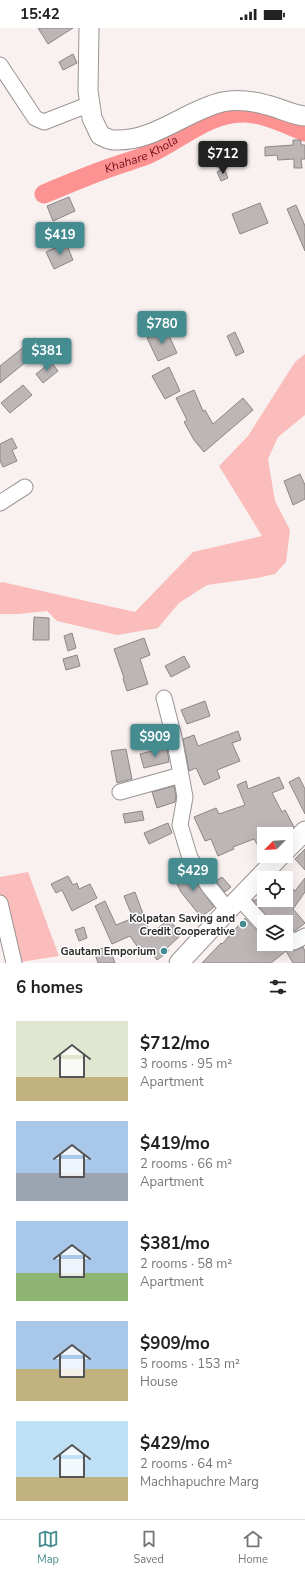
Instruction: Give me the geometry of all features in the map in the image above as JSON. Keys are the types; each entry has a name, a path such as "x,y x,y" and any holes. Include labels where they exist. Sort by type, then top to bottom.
{"main road":[{"path":"89,36 88,90 92,118 100,135 112,140 131,138 156,132 189,115 223,102 247,101 305,116"},
{"path":"293,843 305,831"},
{"path":"183,962 233,904 273,863"}],"street":[{"path":"79,28 89,36"},
{"path":"0,65 35,118 44,122 90,104"},
{"path":"0,503 26,487"},
{"path":"164,698 174,737 186,797 180,825 190,858 210,888 257,920"},
{"path":"120,792 181,775"},
{"path":"0,903 14,963"},
{"path":"293,941 305,936"}],"shaded area":[{"path":"305,354 305,415 278,437 268,459 275,501 290,530 286,562 275,574 207,585 179,603 158,628 117,635 57,621 47,611 19,614 0,614 0,583 2,582 135,612 193,552 262,536 219,466 248,436 295,362"},
{"path":"28,872 59,956 14,963 0,901 0,877"}],"building":[{"path":"38,28 73,28 48,44"},
{"path":"73,54 77,63 63,70 59,62"},
{"path":"293,140 301,140 301,145 305,145 305,159 301,159 302,168 294,168 294,159 278,160 277,155 265,156 265,147 293,145"},
{"path":"219,141 226,164 216,167 209,144"},
{"path":"224,168 228,178 221,181 217,172"},
{"path":"69,197 75,211 53,221 47,206"},
{"path":"260,203 268,223 240,234 232,214"},
{"path":"296,205 305,226 305,251 287,209"},
{"path":"66,243 73,260 54,269 46,252"},
{"path":"166,329 177,353 158,361 147,338"},
{"path":"235,332 244,352 236,356 227,336"},
{"path":"35,338 43,348 0,383 0,366"},
{"path":"51,362 58,371 43,383 36,374"},
{"path":"169,367 180,391 165,399 152,376"},
{"path":"23,385 32,395 10,413 1,403"},
{"path":"194,390 203,411 205,410 213,424 243,398 253,410 204,452 194,440 184,422 187,420 176,398"},
{"path":"12,438 17,448 12,450 17,461 3,467 0,461 0,444"},
{"path":"300,474 305,485 305,499 293,505 284,481"},
{"path":"34,617 49,618 49,640 33,640"},
{"path":"72,633 76,648 68,651 64,636"},
{"path":"144,638 150,655 140,659 148,684 127,691 114,649"},
{"path":"77,655 80,666 66,670 63,659"},
{"path":"184,656 190,667 171,677 165,666"},
{"path":"205,701 210,716 187,724 181,710"},
{"path":"238,731 241,740 232,743 240,761 217,770 220,778 204,785 196,768 189,771 183,739 194,735 198,746"},
{"path":"167,747 169,762 144,768 140,754"},
{"path":"126,749 132,779 117,783 111,751"},
{"path":"279,777 284,788 272,793 282,812 285,810 294,827 257,827 257,844 254,839 233,847 234,849 218,856 211,839 205,841 194,817 216,808 219,814 245,805 237,785 246,781 248,789"},
{"path":"299,777 305,789 305,814 289,782"},
{"path":"174,786 176,797 175,802 157,808 152,792"},
{"path":"142,811 144,820 125,823 123,814"},
{"path":"168,823 172,833 149,844 144,833"},
{"path":"305,849 305,870 295,859"},
{"path":"185,867 214,907 201,917 181,892 172,874"},
{"path":"68,876 73,885 77,883 79,889 90,884 97,898 72,911 62,890 56,893 51,884"},
{"path":"222,877 231,887 225,892 216,881"},
{"path":"305,878 305,892 293,909 305,923 295,931 293,930 293,915 266,915 259,907 293,907 293,889 295,891"},
{"path":"135,892 150,933 154,930 155,931 168,919 182,934 167,948 169,951 157,960 148,947 141,952 130,936 112,944 95,906 105,901 116,925 133,918 124,896"},
{"path":"245,918 257,931 257,951 286,951 271,963 202,963 221,943 222,944"},
{"path":"84,927 87,938 79,941 75,930"},
{"path":"109,946 115,963 98,963 94,951"},
{"path":"303,947 305,951 305,963 293,963 286,951 293,951"}],"waterway":[{"name":"Khahare Khola","path":"44,194 147,155 194,128 218,117 244,113 259,115 305,132"}],"place":[{"name":"Kolpatan Saving and Credit Cooperative","path":"243,924"},
{"name":"Gautam Emporium","path":"164,951"}]}
